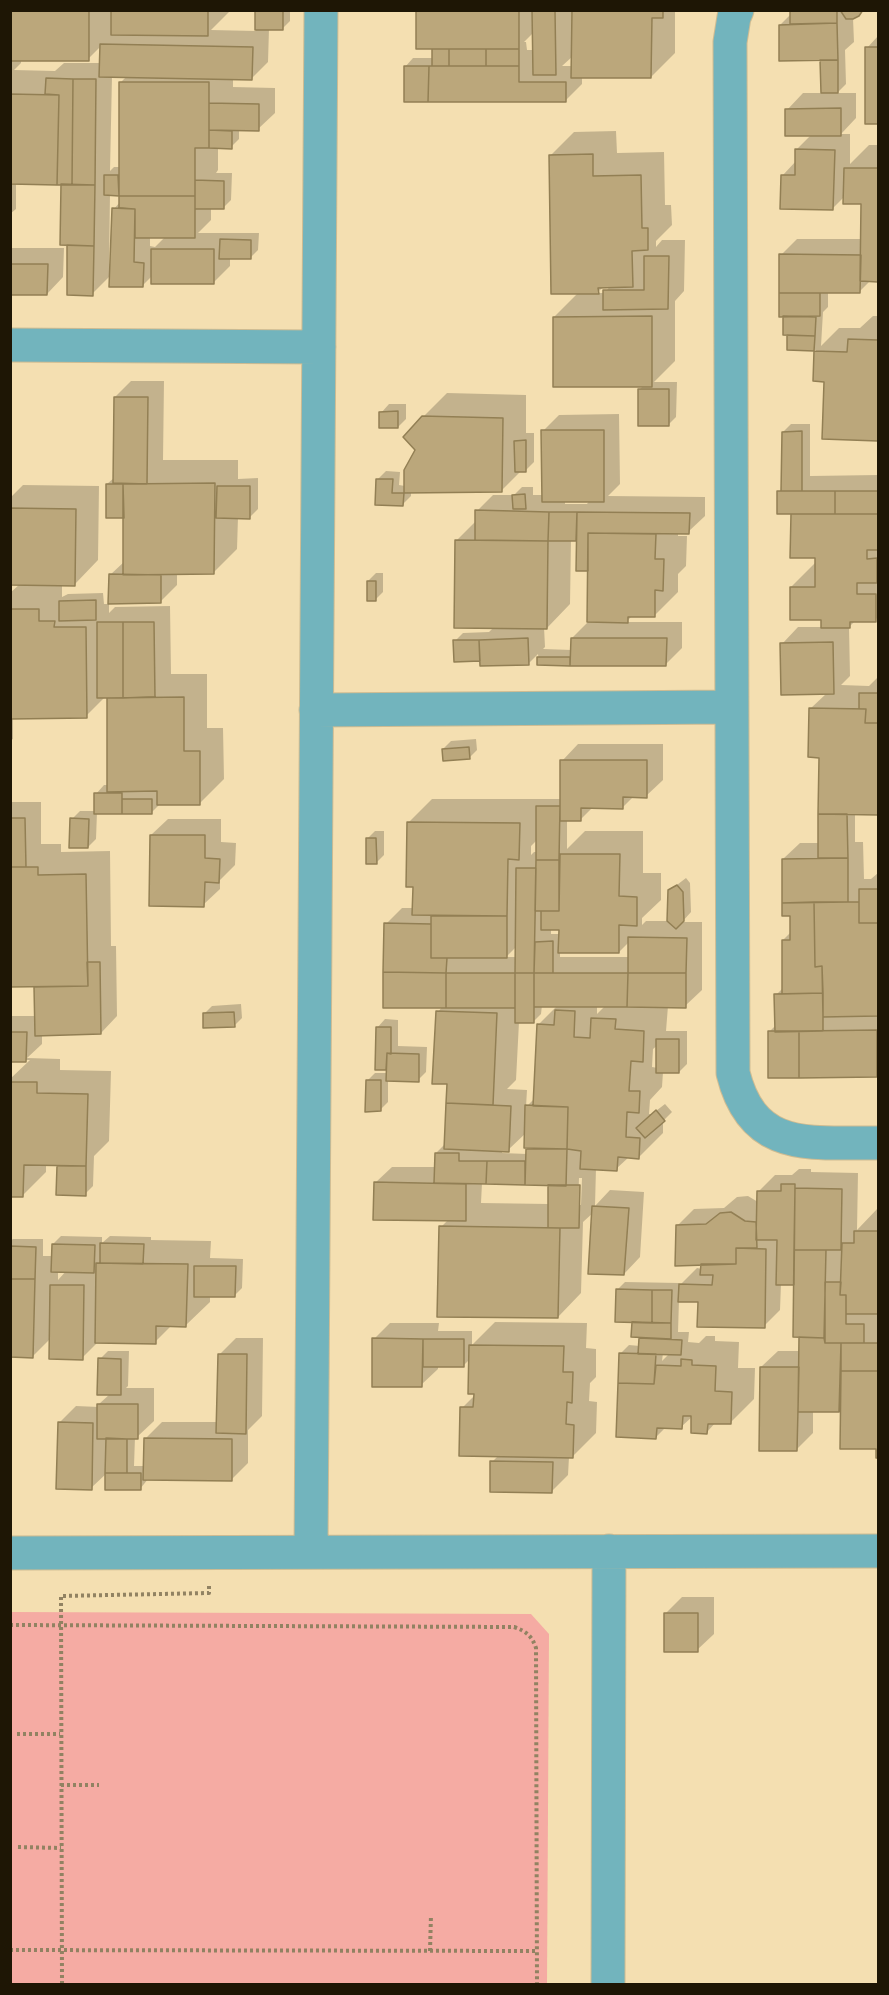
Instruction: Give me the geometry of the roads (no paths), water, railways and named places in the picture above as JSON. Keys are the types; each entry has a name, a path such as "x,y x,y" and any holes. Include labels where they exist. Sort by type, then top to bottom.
{"street":[{"path":"311,1552 321,10"},
{"path":"737,10 730,42 733,1073 738,1094 749,1113 764,1127 784,1138 805,1142 879,1143"},
{"path":"10,345 319,347"},
{"path":"316,710 731,707"},
{"path":"608,1984 609,1551"},
{"path":"10,1553 879,1551"}]}
